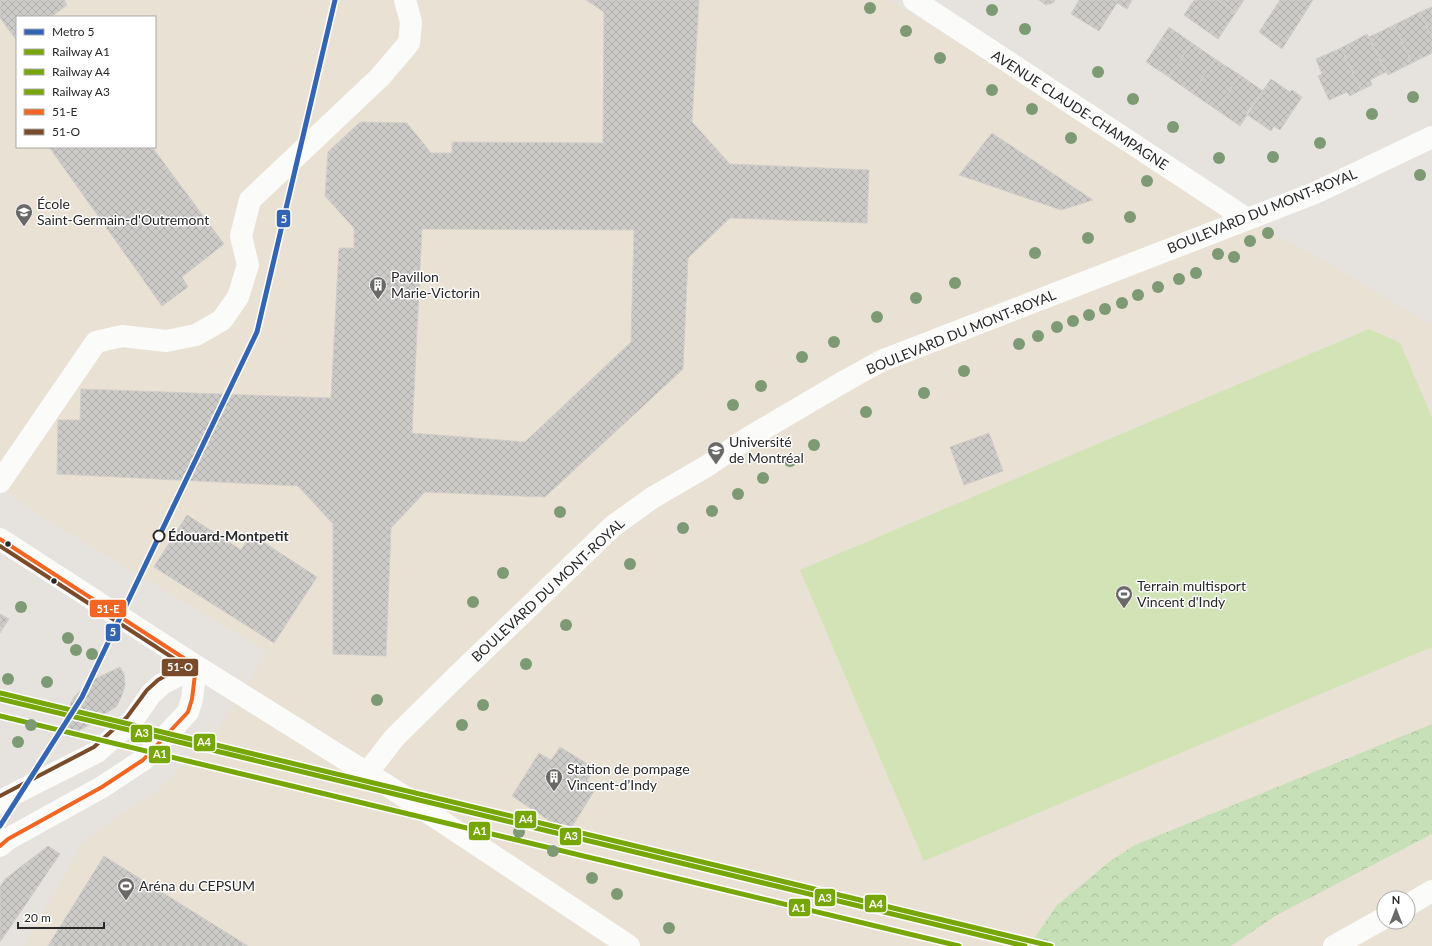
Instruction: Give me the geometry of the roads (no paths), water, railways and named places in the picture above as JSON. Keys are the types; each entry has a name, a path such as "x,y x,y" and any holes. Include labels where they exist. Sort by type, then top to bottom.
{"street":[{"path":"0,482 96,342 122,336 166,341 196,335 222,320 238,297 248,265 241,236 250,200 380,77 409,43 411,22 405,0"},
{"name":"AVENUE CLAUDE-CHAMPAGNE","path":"914,0 992,53 1247,219"},
{"name":"BOULEVARD DU MONT-ROYAL","path":"367,773 395,737 613,526 652,498 707,466 748,438 845,380 881,361 1315,192 1432,137"},
{"path":"0,539 196,666 402,795 628,946"},
{"path":"0,803 8,797 97,752 132,722 151,694 162,684 196,666"},
{"path":"0,846 8,839 102,787 143,760 188,712 192,699 196,666"},
{"path":"1416,900 1432,891"},
{"path":"1334,946 1376,922"}],"metro line":[{"name":"5","path":"0,826 82,697 257,332 335,0"}],"rail line":[{"name":"A4","path":"0,693 1051,946"},
{"name":"A3","path":"0,699 1025,946"},
{"name":"A1","path":"0,716 959,946"}],"place":[{"name":"École Saint-Germain-d'Outremont","path":"24,227"},
{"name":"Pavillon Marie-Victorin","path":"378,300"},
{"name":"Université de Montréal","path":"716,465"},
{"name":"Édouard-Montpetit","path":"159,536"},
{"name":"Terrain multisport Vincent d'Indy","path":"1124,609"},
{"name":"Station de pompage Vincent-d’Indy","path":"554,792"},
{"name":"Aréna du CEPSUM","path":"126,901"}]}
